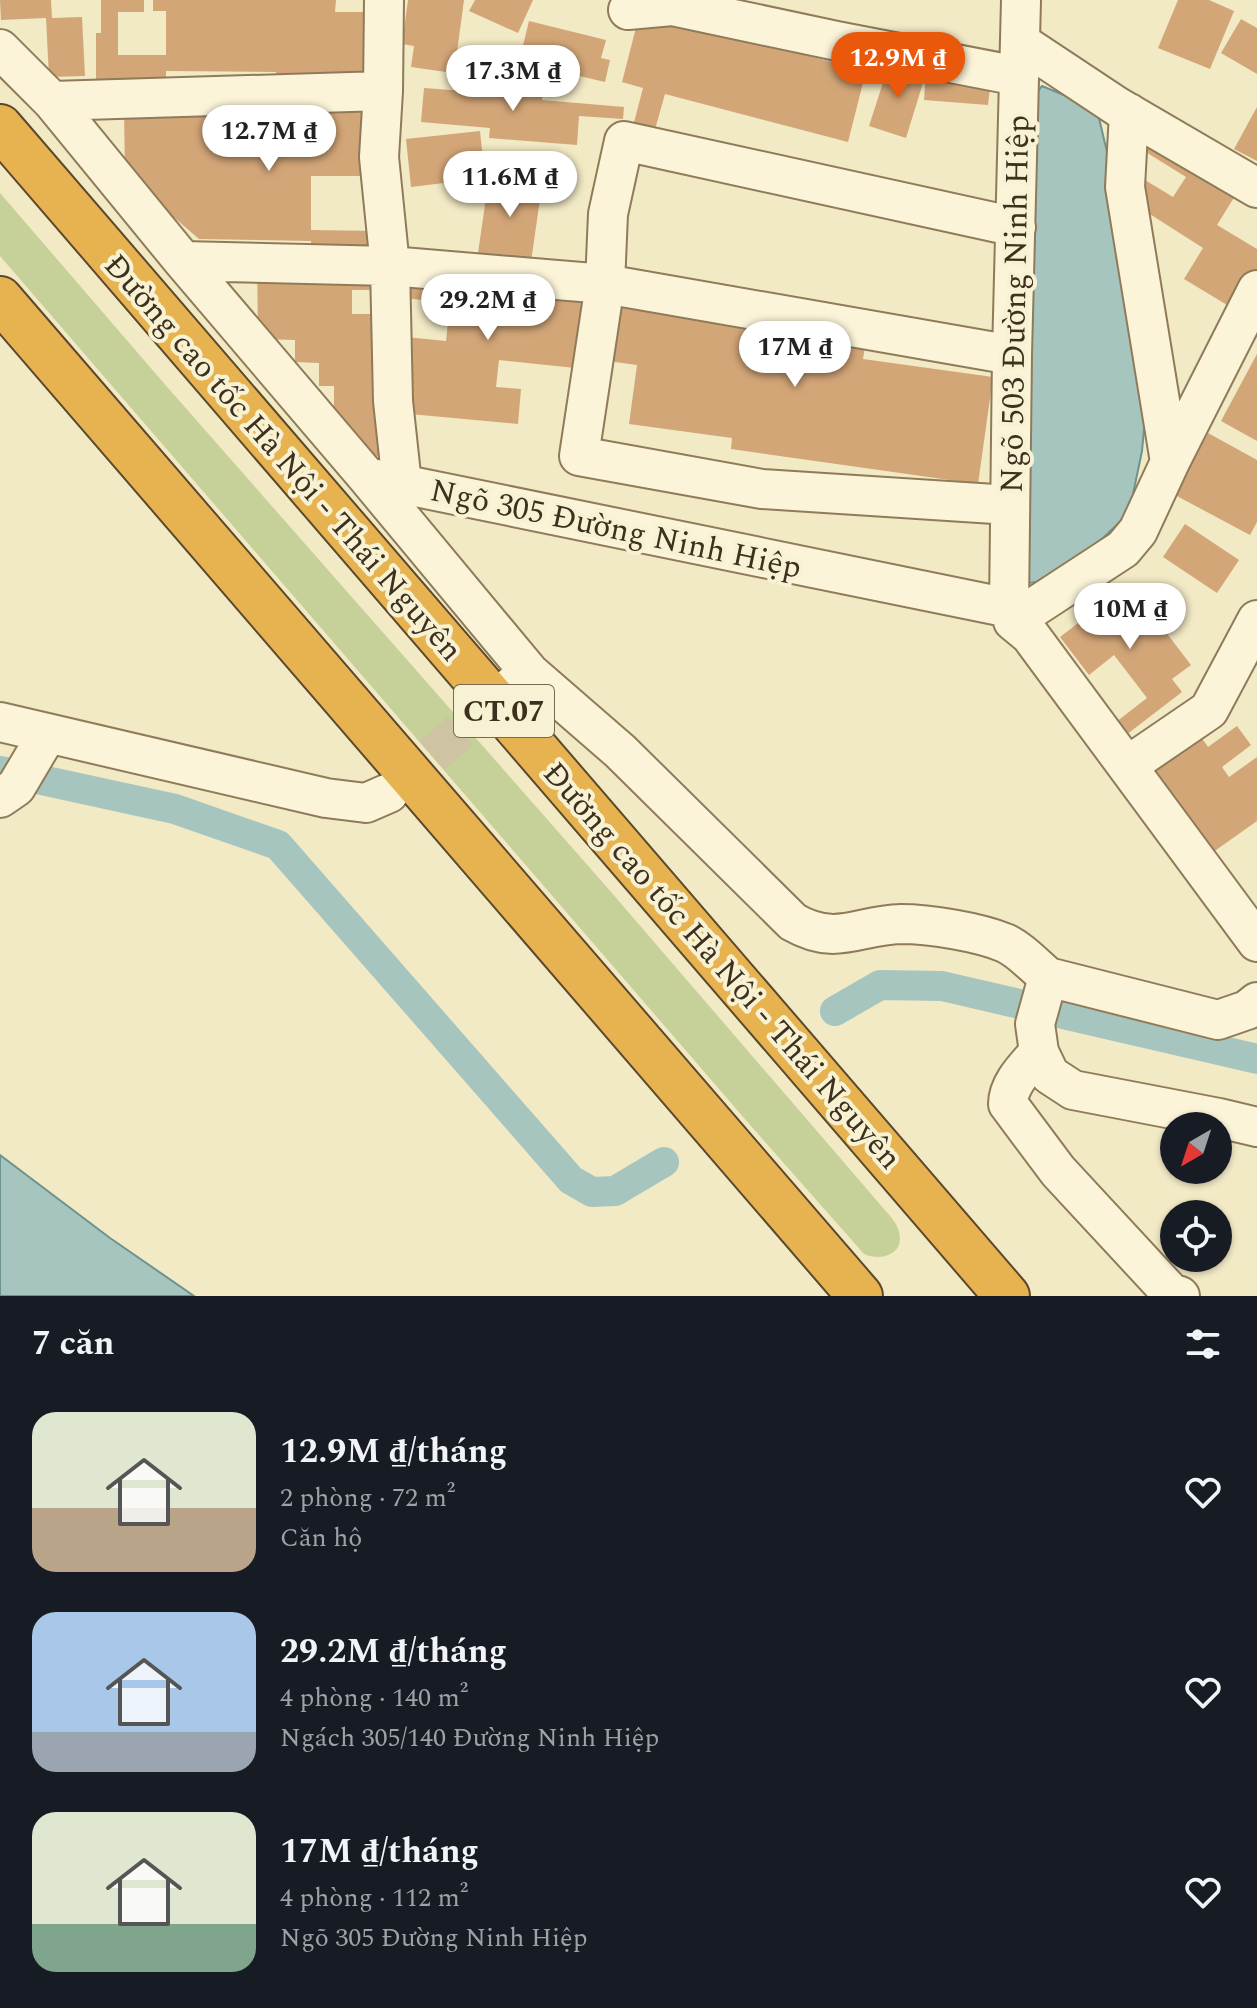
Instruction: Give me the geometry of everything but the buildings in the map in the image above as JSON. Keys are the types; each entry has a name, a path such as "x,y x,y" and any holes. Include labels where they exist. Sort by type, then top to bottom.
{"highway":[{"name":"Đường cao tốc Hà Nội - Thái Nguyên","path":"0,127 1007,1296"},
{"path":"0,299 860,1296"}],"street":[{"path":"384,0 379,157 390,266 393,401 385,480"},
{"name":"Ngõ 503 Đường Ninh Hiệp","path":"1011,614 1012,355 1021,0"},
{"path":"628,10 672,6 837,41 1019,59 1129,113 1257,188"},
{"path":"0,49 52,101 183,261 385,480 515,683 620,751 793,922 807,930 833,936 900,924 964,931 1007,944 1042,1011 1050,1075 1073,1090 1257,1127"},
{"path":"52,101 383,91"},
{"path":"1129,113 1125,187 1170,462"},
{"path":"1010,505 762,489 579,456 605,284 608,214 624,141 1016,227"},
{"path":"183,261 390,266 605,284 1012,355"},
{"path":"1257,290 1138,531 1123,549 1011,614 1030,635 1257,942"},
{"name":"Ngõ 305 Đường Ninh Hiệp","path":"385,480 1011,614"},
{"path":"1127,766 1209,710 1257,620"},
{"path":"0,722 326,798 366,803 389,793"},
{"path":"0,798 16,787 48,733"},
{"path":"1042,1011 1218,1020 1247,1010 1257,1002"},
{"path":"1042,1011 1019,1076 1008,1095 1008,1104 1058,1171 1171,1293 1180,1296"}],"green space":[{"path":"0,193 889,1214 899,1232 900,1240 895,1251 877,1257 864,1254 0,256"}],"water":[{"path":"1042,86 1076,100 1099,118 1111,169 1148,386 1142,451 1125,517 1050,580 1029,583 1019,553 1032,98"},
{"path":"0,1155 110,1238 194,1296 0,1296"}],"waterway":[{"path":"0,771 175,809 278,845 571,1180 592,1192 615,1191 664,1162"},
{"path":"835,1011 880,985 942,986 1257,1059"}],"tunnel":[{"path":"389,793 501,695"}]}
